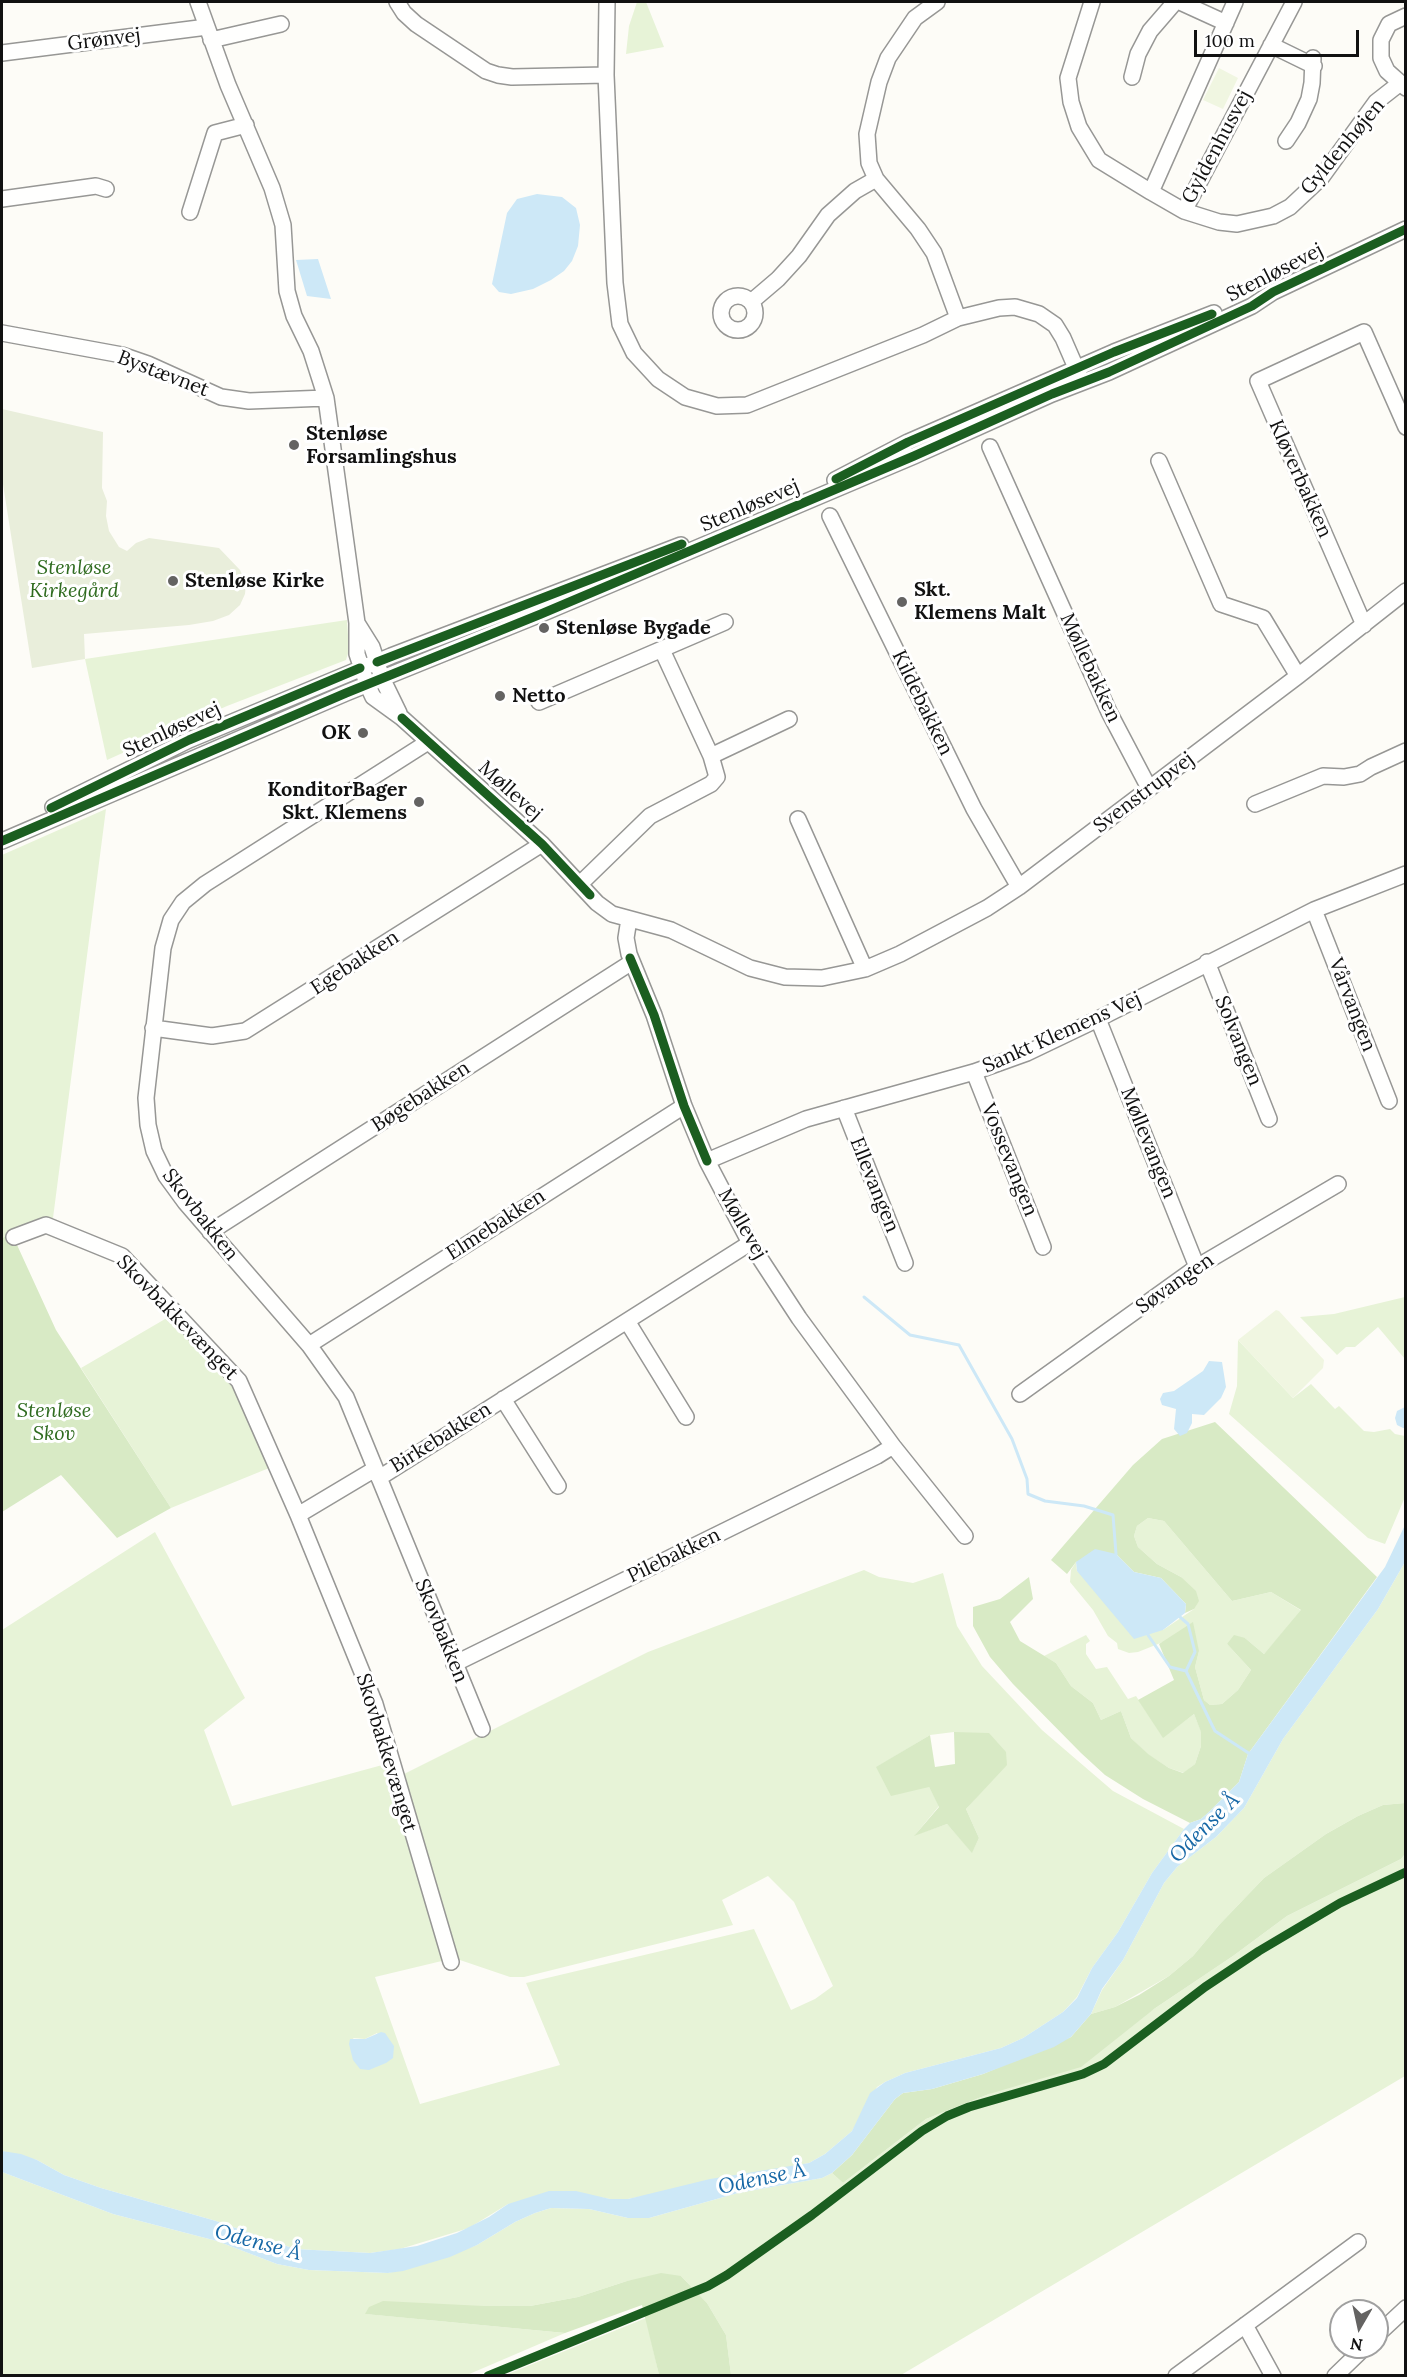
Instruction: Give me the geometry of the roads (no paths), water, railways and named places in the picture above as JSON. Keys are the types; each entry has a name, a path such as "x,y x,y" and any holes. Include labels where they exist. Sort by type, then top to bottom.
{"street":[{"path":"198,2 228,85 272,188 283,225 287,291 294,316 311,351 326,398 357,623 357,654 360,668"},
{"path":"397,2 404,13 416,24 477,65 498,75 512,77 606,75"},
{"path":"607,2 606,75 615,277 620,324 634,353 658,378 686,397 717,406 747,405 922,335 958,318 999,308 1026,309 1039,314 1055,325 1079,375"},
{"path":"937,2 915,18 888,58 879,82 867,134 869,163 876,180 934,253 958,318"},
{"path":"1092,2 1068,78 1071,102 1079,127 1099,160 1123,177 1151,192"},
{"path":"1132,77 1138,54 1150,31 1178,2 1226,22"},
{"name":"Gyldenhusvej","path":"1235,2 1151,192 1184,211 1294,2"},
{"name":"Gyldenhøjen","path":"1184,211 1210,220 1237,224 1264,219 1290,207 1321,178 1377,102 1402,86 1387,71 1381,58 1381,40 1389,24 1406,16"},
{"path":"209,34 281,24"},
{"name":"Grønvej","path":"2,53 209,34"},
{"path":"1271,45 1314,62 1311,91 1303,113 1286,141"},
{"path":"190,212 215,133 246,125"},
{"path":"751,302 778,279 799,256 828,215 855,191 876,180"},
{"path":"2,199 96,186 106,189"},
{"name":"Stenløsevej","path":"2,841 367,684 783,512 1079,375 1250,298 1272,292 1406,229"},
{"name":"Kløverbakken","path":"1364,625 1258,381 1364,332 1406,427"},
{"name":"Bystævnet","path":"2,333 122,356 148,364 221,397 249,401 326,398"},
{"name":"Stenløsevej","path":"2,832 189,740 360,668 758,515 802,496 908,442 1079,375"},
{"name":"Møllebakken","path":"990,447 1109,711 1149,788"},
{"path":"1159,461 1221,604 1263,618 1298,676"},
{"name":"Kildebakken","path":"830,516 974,809 1019,887"},
{"name":"Svenstrupvej","path":"629,919 671,930 750,968 785,977 822,978 865,969 900,954 987,908 1019,887 1298,676 1406,591"},
{"path":"539,702 725,622"},
{"path":"357,623 372,647 377,662"},
{"path":"580,883 650,816 711,784 717,777 711,756 662,650"},
{"name":"Møllevej","path":"377,662 382,678 402,718"},
{"name":"Møllevej","path":"360,668 374,697 402,718 542,844 597,903 612,914 629,919 627,948 654,1015 684,1106 707,1161 750,1243 800,1318 893,1446 965,1536"},
{"path":"711,756 789,719"},
{"name":"Skovbakken","path":"428,742 205,884 183,902 171,920 163,948 146,1098 148,1125 154,1151 166,1176 210,1232 309,1345 346,1397 482,1729"},
{"path":"1255,804 1323,776 1344,777 1360,774 1406,751"},
{"path":"798,819 865,969"},
{"name":"Egebakken","path":"153,1028 212,1036 245,1032 542,844"},
{"name":"Sankt Klemens Vej","path":"707,1161 784,1128 844,1108 974,1072 1027,1053 1314,910 1406,874"},
{"name":"Vårvangen","path":"1314,910 1389,1101"},
{"name":"Bøgebakken","path":"210,1232 632,962"},
{"name":"Solvangen","path":"1207,962 1269,1119"},
{"name":"Møllevangen","path":"1098,1019 1197,1267"},
{"name":"Vossevangen","path":"974,1072 1043,1247"},
{"name":"Elmebakken","path":"309,1345 684,1106"},
{"name":"Ellevangen","path":"844,1108 905,1263"},
{"name":"Søvangen","path":"1020,1394 1197,1267 1338,1184"},
{"name":"Skovbakkevænget","path":"14,1237 46,1225 122,1256 239,1381 298,1515 375,1704 451,1962"},
{"name":"Birkebakken","path":"377,1473 503,1399 750,1243"},
{"path":"627,1321 686,1417"},
{"name":"Birkebakken","path":"503,1399 558,1486"},
{"name":"Pilebakken","path":"454,1664 877,1456 893,1446"},
{"path":"298,1515 377,1473"},
{"path":"1176,2376 1358,2242"},
{"path":"1389,2324 1406,2308"},
{"path":"1245,2325 1273,2376"},
{"path":"1335,2376 1353,2359"}],"water":[{"path":"537,194 562,197 576,208 580,225 578,246 572,261 564,271 551,280 533,289 511,294 499,292 492,284 507,213 517,199"},
{"path":"318,259 331,299 307,296 296,260"},
{"path":"1209,1361 1222,1362 1226,1387 1221,1398 1204,1415 1192,1414 1192,1423 1187,1433 1180,1436 1174,1429 1176,1409 1162,1405 1160,1399 1163,1393 1174,1391 1203,1371"},
{"path":"1405,1407 1405,1428 1403,1428 1397,1425 1395,1418 1397,1411"},
{"name":"Odense Å","path":"1405,1525 1405,1562 1378,1609 1283,1739 1244,1808 1216,1837 1177,1867 1164,1883 1123,1960 1102,1989 1091,2014 1071,2037 1054,2047 983,2074 932,2089 903,2093 895,2099 852,2155 832,2173 822,2178 738,2193 649,2218 628,2218 589,2209 551,2208 515,2222 477,2245 450,2257 403,2271 388,2273 309,2270 277,2264 217,2241 113,2214 2,2172 2,2151 21,2154 64,2175 101,2188 216,2221 295,2249 370,2253 417,2246 457,2233 489,2217 508,2204 549,2191 576,2191 610,2199 628,2199 710,2179 809,2163 825,2154 852,2131 870,2093 885,2082 905,2073 1001,2048 1023,2038 1063,2012 1077,1998 1092,1968 1118,1932 1152,1873 1184,1829 1190,1823 1201,1819 1239,1782 1248,1754 1385,1567"},
{"path":"1095,1549 1116,1554 1134,1572 1161,1578 1186,1604 1185,1613 1163,1630 1134,1639 1077,1571 1076,1562"},
{"path":"381,2032 385,2033 394,2046 393,2058 369,2070 360,2069 353,2060 350,2039 365,2039"}],"waterway":[{"path":"864,1297 910,1335 959,1345 1012,1439 1027,1479 1028,1494 1045,1501 1084,1506 1113,1515 1116,1554"},
{"path":"1180,1617 1188,1624 1195,1652 1186,1671 1215,1731 1250,1754"},
{"path":"1148,1635 1170,1667 1186,1671"}],"place":[{"name":"Stenløse Forsamlingshus","path":"294,445"},
{"name":"Stenløse Kirke","path":"173,581"},
{"name":"Skt. Klemens Malt","path":"902,602"},
{"name":"Stenløse Bygade","path":"544,628"},
{"name":"Netto","path":"500,696"},
{"name":"OK","path":"363,733"},
{"name":"KonditorBager Skt. Klemens","path":"419,802"}],"park label":[{"name":"Stenløse Kirkegård","path":"74,580"},
{"name":"Stenløse Skov","path":"54,1422"}]}
